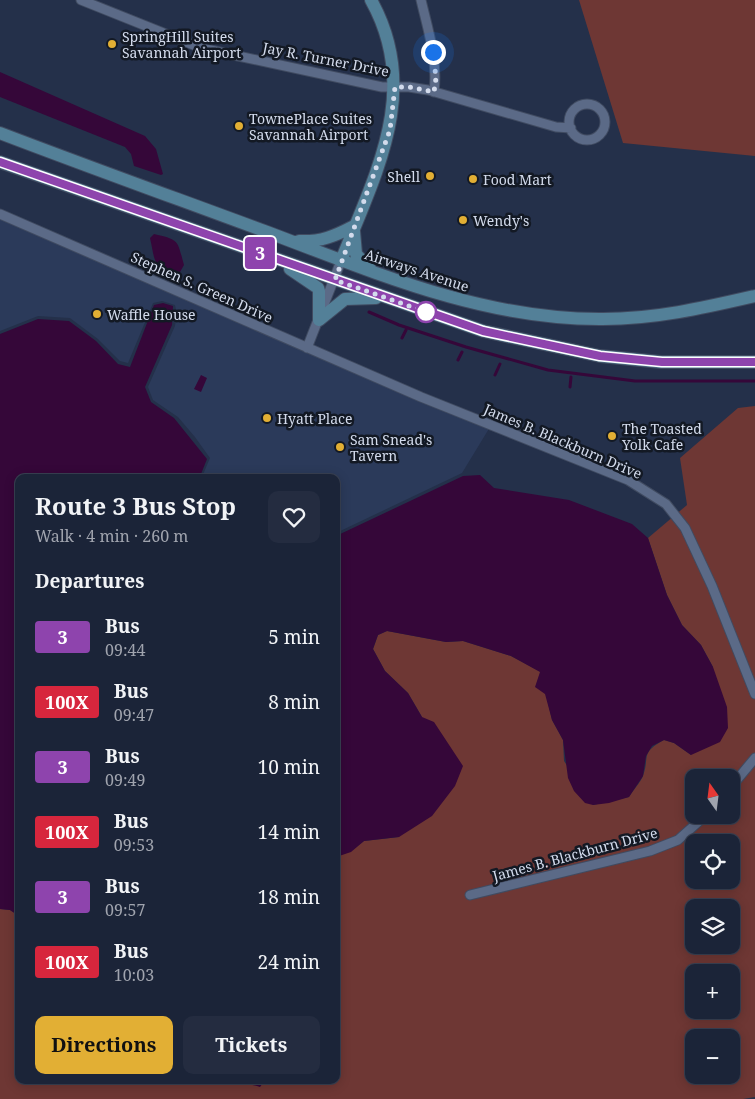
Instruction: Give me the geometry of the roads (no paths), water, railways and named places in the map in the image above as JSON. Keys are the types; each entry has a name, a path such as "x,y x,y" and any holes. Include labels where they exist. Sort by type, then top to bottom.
{"main road":[{"path":"341,261 390,130 395,87 384,26 371,0"},
{"name":"Airways Avenue","path":"0,133 341,261 452,299 490,308 551,317 602,320 660,317 755,296"},
{"path":"0,162 384,298 483,331 600,356 662,362 755,362"},
{"path":"289,240 314,242 333,237 354,226"},
{"path":"354,226 356,254 372,271"},
{"path":"266,255 318,288 319,320"},
{"path":"319,320 345,300 384,298"}],"street":[{"name":"Jay R. Turner Drive","path":"81,0 201,48 382,87 409,87 434,92 556,127 571,128"},
{"path":"421,0 433,52 436,78 434,92"},
{"path":"580,106 596,106 604,115 604,129 595,138 585,139 579,137 571,128 571,114 580,106"},
{"name":"Stephen S. Green Drive","path":"0,214 307,348"},
{"path":"307,348 341,261"},
{"name":"James B. Blackburn Drive","path":"307,348 628,480 666,504 679,518 691,539 755,694"},
{"path":"740,776 755,758"},
{"name":"James B. Blackburn Drive","path":"470,895 650,851 678,840 696,824"}],"waterway":[{"path":"369,312 399,325 466,347 548,370 635,381 755,381"},
{"path":"402,338 406,330"},
{"path":"458,360 462,352"},
{"path":"495,375 500,364"},
{"path":"570,387 571,377"}],"place":[{"name":"SpringHill Suites Savannah Airport","path":"112,44"},
{"name":"TownePlace Suites Savannah Airport","path":"239,126"},
{"name":"Shell","path":"430,176"},
{"name":"Food Mart","path":"473,179"},
{"name":"Wendy's","path":"463,220"},
{"name":"Waffle House","path":"97,314"},
{"name":"Hyatt Place","path":"267,418"},
{"name":"The Toasted Yolk Cafe","path":"612,436"},
{"name":"Sam Snead's Tavern","path":"340,447"}]}
